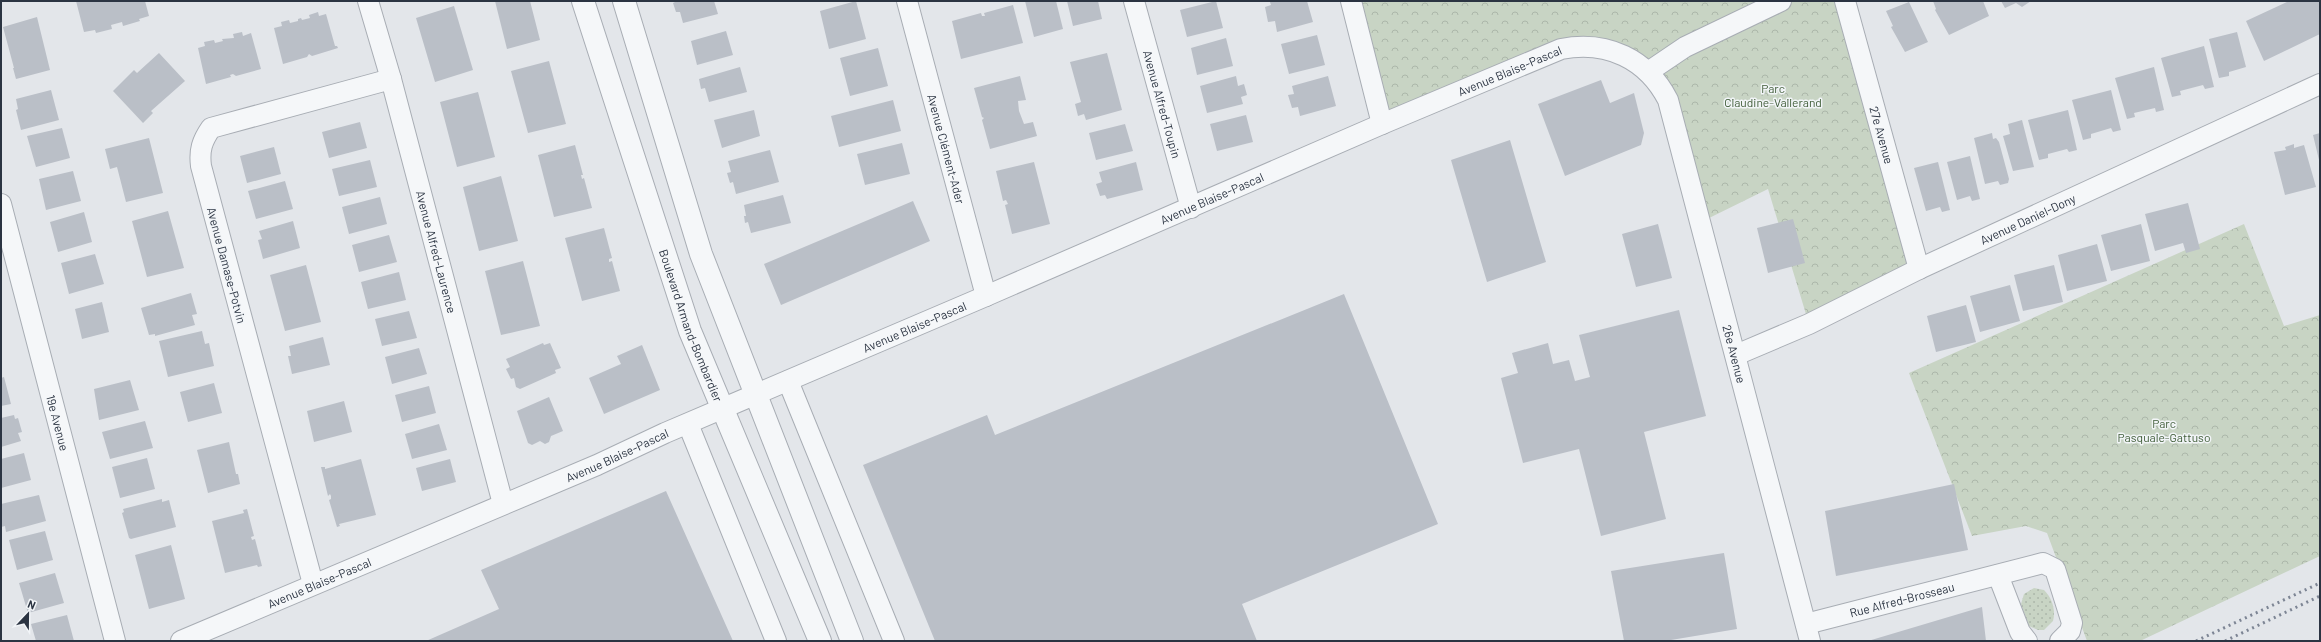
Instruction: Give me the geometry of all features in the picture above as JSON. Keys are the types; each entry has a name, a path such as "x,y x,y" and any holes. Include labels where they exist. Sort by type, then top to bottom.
{"street":[{"name":"Avenue Alfred-Laurence","path":"368,1 391,79 503,504"},
{"name":"Boulevard Armand-Bombardier","path":"583,1 690,332 722,410 735,435 820,641"},
{"path":"624,1 701,254 728,326 757,394 852,641"},
{"name":"Avenue Clément-Ader","path":"907,1 986,296"},
{"name":"Avenue Alfred-Toupin","path":"1134,1 1190,208"},
{"path":"1351,1 1382,124"},
{"path":"1648,72 1685,47 1781,1"},
{"name":"27e Avenue","path":"1845,1 1919,269"},
{"name":"Avenue Blaise-Pascal","path":"181,641 722,410 1382,124 1562,50 1576,46 1593,46 1611,50 1628,58 1648,72"},
{"name":"26e Avenue","path":"1648,72 1668,100 1677,130 1808,632"},
{"name":"Avenue Damase-Potvin","path":"313,584 201,166 200,152 203,139 211,128 391,79"},
{"name":"Avenue Daniel-Dony","path":"1736,355 1808,324 1919,269 2320,84"},
{"name":"19e Avenue","path":"1,204 115,641"},
{"path":"788,381 894,641"},
{"path":"688,424 776,641"},
{"name":"Rue Alfred-Brosseau","path":"1808,632 2039,563 2049,564 2055,569 2072,623 2070,630 2060,641"},
{"path":"1998,575 2020,632 2027,641"}],"green space":[{"name":"Parc Claudine-Vallerand","path":"1351,1 1846,1 1919,269 1809,324 1768,189 1701,222 1662,89 1593,46 1382,124"},
{"name":"Parc Pasquale-Gattuso","path":"2244,224 2284,326 2320,315 2320,556 2140,641 2087,641 2047,533 2026,526 1972,536 1909,373"},
{"path":"2034,588 2044,590 2053,604 2053,621 2044,630 2038,630 2029,626 2021,604 2024,594"}],"building":[{"path":"76,1 145,1 149,16 139,19 140,21 123,26 122,22 111,25 112,29 96,33 95,30 84,32"},
{"path":"495,1 530,1 540,40 507,49"},
{"path":"677,1 714,1 718,14 683,23 680,12 676,12 673,3"},
{"path":"856,1 866,39 829,49 820,11"},
{"path":"1025,1 1056,1 1063,29 1034,37"},
{"path":"1067,1 1098,1 1102,19 1073,26"},
{"path":"1216,1 1223,28 1187,37 1180,10"},
{"path":"1307,1 1313,22 1277,32 1275,21 1268,22 1265,7 1271,5 1270,2"},
{"path":"1933,1 1983,1 1989,16 1949,35 1935,10"},
{"path":"2001,1 2031,1 2022,7 2016,3 2005,8"},
{"path":"2289,1 2320,1 2320,34 2264,61 2246,21"},
{"path":"1909,2 1928,42 1905,52 1891,27 1893,26 1886,11"},
{"path":"1013,5 1023,43 961,59 952,21 981,13 982,16 985,16 984,13"},
{"path":"454,6 473,70 435,82 416,18"},
{"path":"318,12 319,16 326,14 335,46 338,48 312,56 309,54 307,57 283,64 274,28 282,26 281,22 289,20 290,23 298,21 298,19 301,18 302,20 310,18 309,15"},
{"path":"37,17 50,70 16,79 3,27"},
{"path":"726,31 733,55 697,65 691,41"},
{"path":"242,32 243,36 251,33 261,69 236,76 233,74 230,75 231,77 206,84 198,48 205,46 204,42 214,40 215,43 223,41 222,39 234,38 233,34"},
{"path":"2237,32 2246,67 2229,72 2229,76 2219,78 2209,39"},
{"path":"1317,35 1325,65 1289,74 1281,44"},
{"path":"1226,38 1233,66 1197,75 1191,48"},
{"path":"2204,46 2214,87 2205,89 2203,85 2180,91 2181,95 2172,97 2161,58"},
{"path":"878,48 888,86 850,96 840,58"},
{"path":"159,53 185,81 151,111 153,113 143,123 113,91 134,70 137,73"},
{"path":"1107,53 1122,110 1086,120 1084,114 1078,116 1075,104 1081,102 1070,62"},
{"path":"549,61 566,124 528,133 511,71"},
{"path":"740,67 747,92 709,102 705,88 701,89 699,79"},
{"path":"2154,67 2164,110 2156,112 2155,108 2134,113 2135,117 2127,119 2115,78"},
{"path":"1020,76 1026,100 1018,101 1019,111 1024,124 1033,122 1037,136 990,149 982,120 984,118 982,117 974,88"},
{"path":"1236,76 1238,86 1244,84 1247,95 1241,97 1243,104 1207,113 1200,86"},
{"path":"1328,76 1336,106 1300,116 1298,107 1292,108 1288,95 1294,94 1292,86"},
{"path":"1601,80 1610,103 1634,93 1644,133 1641,145 1565,176 1538,104"},
{"path":"51,90 59,120 21,130 16,110 18,109 16,99"},
{"path":"2111,90 2121,130 2113,132 2111,128 2091,134 2091,138 2083,140 2072,100"},
{"path":"478,92 495,157 457,167 440,102"},
{"path":"893,100 901,131 839,147 831,116"},
{"path":"754,110 760,136 722,148 714,120"},
{"path":"2068,110 2077,150 2069,152 2067,149 2048,154 2048,158 2039,160 2028,120"},
{"path":"1246,115 1253,142 1217,151 1210,124"},
{"path":"2022,120 2034,167 2013,171 2003,136 2010,134 2008,124"},
{"path":"360,122 367,148 329,158 322,132"},
{"path":"1125,124 1133,151 1096,160 1089,133"},
{"path":"62,128 70,158 36,167 27,136"},
{"path":"1992,133 1993,139 1996,138 1999,142 2009,179 2008,183 2000,185 1998,181 1985,184 1974,138"},
{"path":"2320,133 2320,159 2319,160 2313,135"},
{"path":"149,138 163,193 126,202 117,167 110,169 105,149"},
{"path":"1510,140 1546,262 1487,282 1451,160"},
{"path":"902,143 910,174 865,185 857,154"},
{"path":"2294,144 2294,148 2304,145 2316,187 2285,195 2274,152 2286,150 2285,147"},
{"path":"575,145 583,175 581,175 582,179 584,178 592,208 554,217 538,155"},
{"path":"274,147 281,174 247,183 240,156"},
{"path":"770,150 779,182 736,194 733,182 730,183 727,173 731,172 728,161"},
{"path":"1970,156 1980,199 1972,201 1970,196 1957,200 1947,162"},
{"path":"370,160 377,187 339,196 332,169"},
{"path":"1034,162 1050,224 1012,234 1005,205 1008,204 1006,200 1003,201 996,171"},
{"path":"1136,162 1143,190 1107,199 1105,195 1100,196 1096,184 1102,182 1099,172"},
{"path":"1938,162 1950,210 1942,212 1940,207 1926,211 1914,168"},
{"path":"73,171 81,201 46,210 39,179"},
{"path":"501,176 518,241 479,251 463,187"},
{"path":"285,181 293,209 256,219 248,191"},
{"path":"783,195 791,223 751,233 748,222 745,223 744,216 746,216 744,205"},
{"path":"380,197 387,224 349,234 342,207"},
{"path":"913,201 930,241 781,305 764,264"},
{"path":"2188,203 2200,249 2186,253 2183,243 2155,251 2145,214"},
{"path":"168,211 184,268 147,277 132,221"},
{"path":"84,212 92,242 58,252 50,222"},
{"path":"1793,219 1805,263 1768,273 1757,228"},
{"path":"293,221 300,248 263,259 258,240 262,239 259,231"},
{"path":"1658,224 1672,278 1636,287 1622,234"},
{"path":"2141,224 2150,261 2111,271 2101,235"},
{"path":"604,228 612,258 609,259 609,262 612,261 620,291 582,301 565,238"},
{"path":"389,235 397,262 359,272 352,245"},
{"path":"2097,244 2107,281 2067,291 2058,255"},
{"path":"95,254 104,284 69,294 61,263"},
{"path":"523,261 540,326 501,335 485,271"},
{"path":"306,265 321,322 285,331 270,275"},
{"path":"2054,265 2063,302 2023,311 2014,275"},
{"path":"399,272 406,300 368,309 361,282"},
{"path":"2010,285 2020,321 1980,332 1970,296"},
{"path":"191,293 197,314 192,315 195,325 155,336 155,334 149,335 141,308"},
{"path":"1344,294 1438,524 1242,604 1257,641 935,641 863,465 987,415 995,435"},
{"path":"102,302 109,332 82,339 75,309"},
{"path":"1966,305 1976,342 1936,352 1927,316"},
{"path":"1679,310 1706,416 1644,432 1666,519 1601,536 1579,449 1523,463 1501,378 1518,373 1512,353 1548,343 1553,364 1569,360 1575,381 1590,377 1579,335"},
{"path":"409,311 417,338 382,346 375,319"},
{"path":"202,331 205,344 209,343 214,366 168,377 159,341"},
{"path":"323,337 330,365 292,374 288,356 291,356 289,346"},
{"path":"543,343 544,345 550,343 561,368 555,370 556,373 520,389 516,387 514,378 511,379 506,369 510,367 506,359"},
{"path":"642,345 660,390 604,414 589,378 621,364 617,356"},
{"path":"419,348 427,374 392,384 385,357"},
{"path":"4,377 11,404 1,406 1,378"},
{"path":"130,380 139,410 99,420 94,389"},
{"path":"214,383 222,413 188,422 180,392"},
{"path":"429,386 436,413 402,422 395,395"},
{"path":"549,397 563,431 551,436 549,442 545,444 540,441 532,445 528,443 517,411"},
{"path":"344,401 352,432 314,442 307,411"},
{"path":"14,415 15,419 18,418 22,432 18,433 21,441 1,447 1,418"},
{"path":"145,421 153,448 110,459 102,432"},
{"path":"439,424 447,450 412,459 405,434"},
{"path":"229,442 236,474 238,474 240,484 208,493 197,450"},
{"path":"24,453 31,480 1,488 1,459"},
{"path":"147,458 155,489 120,498 112,467"},
{"path":"361,459 376,515 339,524 340,526 337,527 329,500 331,499 331,496 330,494 328,496 321,467 325,467 325,469"},
{"path":"450,459 456,482 422,491 416,468"},
{"path":"1954,484 1968,550 1836,576 1825,511"},
{"path":"666,491 733,641 426,641 499,609 481,570"},
{"path":"39,495 46,521 6,532 5,526 1,527 1,504"},
{"path":"162,499 162,502 169,500 176,527 131,539 129,538 122,513 124,512 123,509"},
{"path":"247,509 254,536 251,537 252,540 255,539 262,566 258,567 257,565 225,573 212,521 244,513 243,510"},
{"path":"45,531 53,560 17,570 9,540"},
{"path":"171,545 185,599 149,609 135,555"},
{"path":"1724,553 1737,629 1665,641 1624,641 1611,571"},
{"path":"55,573 64,603 28,613 19,583"},
{"path":"1982,607 1986,641 1868,641"},
{"path":"67,615 74,641 36,641 31,624"}],"railway":[{"path":"2196,641 2320,583"},
{"path":"2225,641 2320,596"}]}
